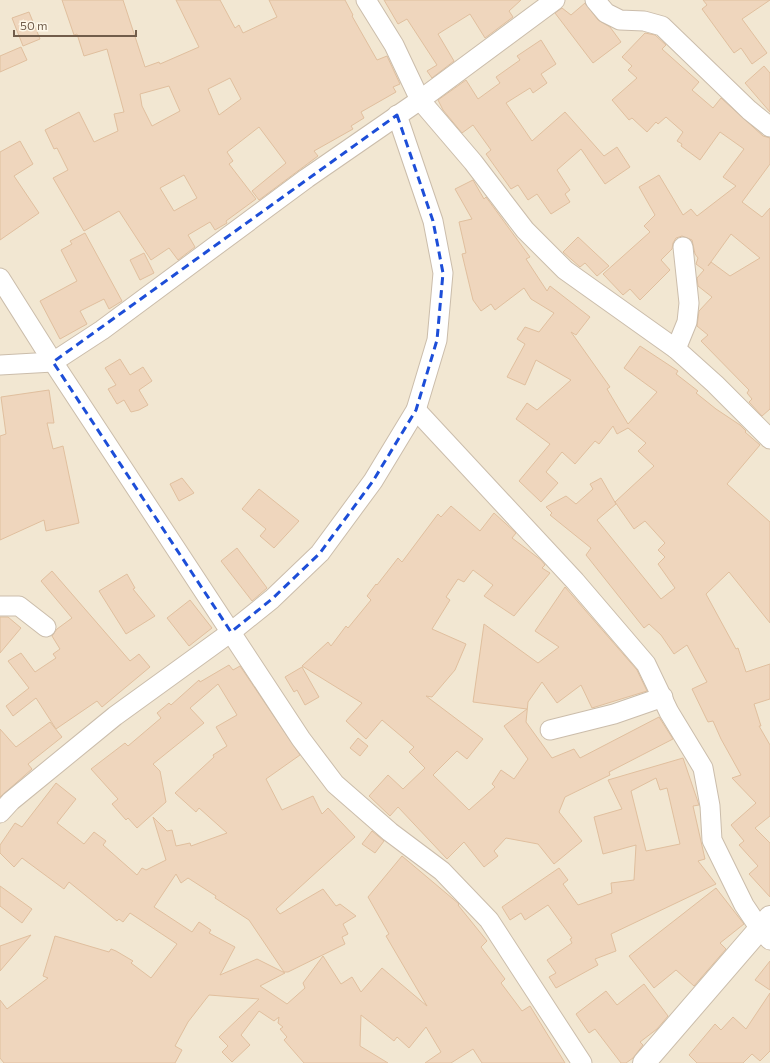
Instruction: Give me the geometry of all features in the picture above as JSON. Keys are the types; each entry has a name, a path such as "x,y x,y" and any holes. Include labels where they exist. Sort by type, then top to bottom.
{"street":[{"path":"366,0 394,45 420,100 473,162 524,230 565,270 676,350 715,384 770,439"},
{"path":"0,365 53,362 102,330 307,178 420,100 555,0"},
{"path":"595,0 606,13 620,20 644,21 662,26 749,110 770,127"},
{"path":"0,813 11,800 115,716 231,632 272,599 320,552 373,481 416,410 438,340 443,273 433,221 398,115"},
{"path":"676,350 687,322 689,303 683,247"},
{"path":"0,278 53,362 301,739 335,784 390,832 442,871 489,920 582,1063"},
{"path":"416,410 575,582 646,664 669,712 703,768 710,806 712,840 744,905 767,928 644,1063"},
{"path":"0,606 19,606 46,627"},
{"path":"550,730 614,714 663,697"}],"highlighted area":[{"path":"397,115 433,221 443,273 437,340 416,410 373,481 320,553 272,599 231,632 53,362"}],"shaded area":[{"path":"0,0 770,0 770,1063 0,1063"}],"building":[{"path":"62,0 123,0 145,67 159,62 160,64 199,47 176,0 220,0 235,28 239,25 243,33 277,17 269,0 345,0 353,15 352,16 377,60 387,56 400,84 393,87 396,92 361,112 364,118 351,126 353,129 314,151 318,156 259,200 252,191 286,163 259,127 227,152 233,161 229,164 256,199 226,221 227,223 215,230 210,222 188,235 195,247 178,260 169,248 151,260 119,211 84,231 53,178 68,170 57,148 54,149 45,130 79,112 94,142 118,131 114,114 124,112 107,49 84,56 77,34 74,35","holes":["230,78 241,99 219,115 208,89","169,86 180,111 152,126 142,106 140,94","184,175 197,198 174,211 160,188"]},
{"path":"384,0 521,0 509,11 513,17 485,38 470,14 438,34 454,61 432,78 427,71 437,65 407,19 398,24"},
{"path":"703,0 770,0 742,19 767,53 752,64 741,48 734,53 702,9 707,5"},
{"path":"585,3 598,20 610,27 621,42 593,63 555,13 562,8 571,15"},
{"path":"29,12 40,39 23,46 12,18"},
{"path":"645,33 655,35 666,45 662,49 699,82 692,90 713,108 721,98 763,136 770,138 770,164 742,202 762,217 770,208 770,409 762,416 749,402 752,399 747,393 749,390 701,341 708,335 697,326 699,311 712,297 698,286 697,278 704,270 696,264 698,258 695,254 692,240 682,236 676,238 672,249 661,260 670,270 640,300 630,289 623,295 603,274 650,232 644,226 655,215 639,187 659,175 683,215 691,209 697,216 736,186 723,177 744,149 720,132 700,160 681,146 682,144 677,141 683,132 666,117 658,124 656,122 647,132 632,118 629,120 612,100 637,78 628,70 632,66 622,57","holes":["731,234 760,258 730,276 711,262 708,266"]},
{"path":"541,40 556,64 541,74 547,83 533,93 530,88 506,103 532,141 565,112 604,156 617,147 630,167 605,184 581,149 557,170 570,190 565,194 570,202 551,214 537,194 528,200 518,185 511,189 486,154 491,150 473,125 462,133 443,110 438,100 466,80 478,99 500,83 496,77 520,60 517,56"},
{"path":"21,47 27,60 0,72 0,56"},
{"path":"764,66 770,73 770,112 745,83"},
{"path":"20,141 33,164 14,176 39,213 0,240 0,152"},
{"path":"473,180 484,199 486,197 530,257 526,259 547,291 550,286 590,317 576,335 571,332 610,387 607,389 628,424 657,392 624,368 640,346 678,371 676,374 698,391 696,393 740,425 746,431 745,432 760,445 727,484 770,522 770,623 729,572 706,594 736,649 738,648 746,672 770,664 770,699 754,704 761,726 759,726 770,745 770,816 755,828 770,843 770,897 749,874 758,866 739,845 744,841 731,825 756,803 732,778 741,775 713,721 708,722 692,689 707,682 687,645 674,654 661,635 649,624 644,628 586,555 591,548 550,515 552,513 546,507 566,496 576,504 593,489 590,484 601,478 616,504 597,520 661,599 675,588 658,564 665,557 658,550 665,543 645,521 634,529 615,502 654,466 638,451 646,443 628,428 617,434 613,426 599,444 595,441 575,464 562,452 546,472 558,483 541,502 519,481 550,444 516,419 527,403 537,410 571,380 536,360 525,385 507,377 525,344 517,339 525,327 539,332 554,313 531,299 524,288 495,310 491,304 481,311 473,300 462,254 466,253 459,222 472,219 455,189"},
{"path":"85,233 122,301 109,309 104,299 80,311 87,324 60,339 40,301 77,281 61,250 72,244 70,241"},
{"path":"578,237 609,266 597,276 585,263 580,267 563,252"},
{"path":"144,253 154,273 140,280 130,260"},
{"path":"120,359 130,375 143,367 152,381 139,390 148,405 139,410 131,412 124,400 117,404 108,389 116,385 105,368"},
{"path":"49,390 54,423 47,423 53,449 63,446 79,523 46,531 44,520 0,540 0,436 6,434 1,397"},
{"path":"182,478 194,493 179,501 170,484"},
{"path":"259,489 299,521 274,548 260,536 266,529 242,509"},
{"path":"451,506 480,531 494,513 516,533 512,538 541,560 545,565 542,568 550,573 514,616 484,596 493,585 473,570 464,582 458,579 446,597 450,600 432,629 466,644 455,670 432,697 426,696 483,739 467,759 457,751 433,775 469,810 495,787 492,784 501,770 514,779 528,759 504,726 527,709 473,702 484,624 538,663 559,647 535,631 565,587 637,670 647,691 592,708 581,685 557,703 542,682 528,702 526,722 552,758 574,749 580,758 659,717 673,739 609,772 610,775 565,797 559,812 582,841 554,864 538,844 506,838 494,851 498,856 484,867 464,842 447,859 398,807 390,816 369,796 388,775 403,789 425,768 409,752 414,747 382,720 366,739 346,721 362,703 302,666 328,642 331,646 346,626 348,628 371,600 367,596 376,584 377,585 398,558 402,562 438,514 441,517"},
{"path":"237,548 267,588 252,601 221,561"},
{"path":"52,571 130,661 139,654 150,667 102,707 97,701 56,729 36,698 13,716 6,706 29,688 8,661 21,653 35,672 56,658 53,654 60,649 52,636 57,629 72,618 41,581"},
{"path":"127,574 135,588 133,589 155,616 126,634 99,591"},
{"path":"190,600 212,628 189,646 167,618"},
{"path":"0,617 8,617 21,628 0,653"},
{"path":"229,665 233,670 240,666 300,755 266,779 282,810 313,796 322,814 328,808 355,837 276,909 280,914 323,889 336,906 340,904 356,916 343,924 348,934 342,937 345,944 288,972 284,972 249,920 188,878 181,883 176,874 154,907 192,932 199,922 211,930 209,933 235,947 220,975 257,959 285,973 260,986 287,1004 305,988 303,983 323,956 341,984 352,977 361,992 382,968 427,1006 386,936 389,934 368,897 402,856 459,904 458,905 487,941 481,947 505,979 501,983 522,1011 530,1006 565,1063 482,1063 473,1049 451,1063 425,1063 441,1052 426,1027 409,1048 397,1037 394,1041 361,1015 360,1046 388,1063 304,1063 284,1040 287,1037 280,1029 283,1027 278,1023 279,1017 274,1021 259,1011 241,1035 250,1045 232,1062 222,1052 228,1046 219,1037 259,999 209,995 188,1022 175,1046 182,1050 175,1063 4,1063 0,1058 0,1000 7,1009 48,978 43,976 55,936 109,952 111,949 116,951 133,961 131,963 151,978 177,944 130,913 123,922 119,919 117,921 69,882 64,889 22,858 14,867 0,853 0,845 15,823 22,827 56,783 76,799 57,823 84,844 94,832 106,841 103,845 137,875 142,868 146,870 166,860 153,817 167,831 172,830 176,846 190,843 191,846 227,833 199,808 196,812 175,793 214,757 213,755 227,746 216,727 237,715 218,684 190,708 204,723 153,764 160,771 166,802 137,828 128,818 126,820 112,804 118,799 91,769 125,743 128,746 161,718 157,713 169,703 171,705 199,680 200,682"},
{"path":"302,667 319,697 305,705 297,690 294,692 285,677"},
{"path":"50,722 62,737 28,764 32,769 0,797 0,729 16,747"},
{"path":"358,738 368,746 360,756 350,748"},
{"path":"683,758 699,805 693,806 705,859 698,861 716,884 611,934 616,951 595,959 598,965 556,988 549,977 556,973 547,960 572,943 570,939 572,938 548,905 525,920 521,913 510,920 502,907 559,868 568,880 563,884 578,905 612,893 611,883 634,880 636,845 603,854 594,817 622,809 608,780","holes":["656,778 660,790 667,788 680,844 646,851 631,791"]},
{"path":"372,831 384,841 375,853 362,844"},
{"path":"0,886 32,909 22,923 0,906"},
{"path":"716,888 744,924 720,943 726,949 694,986 676,970 654,988 629,956"},
{"path":"31,935 0,971 0,946"},
{"path":"770,961 770,990 755,980"},
{"path":"644,984 668,1016 657,1029 640,1042 643,1045 633,1058 626,1063 621,1063 595,1029 589,1033 576,1014 606,991 617,1005"},
{"path":"770,993 770,1051 760,1061 752,1054 743,1063 697,1063 689,1055 715,1024 721,1030 733,1017 746,1029"}]}
